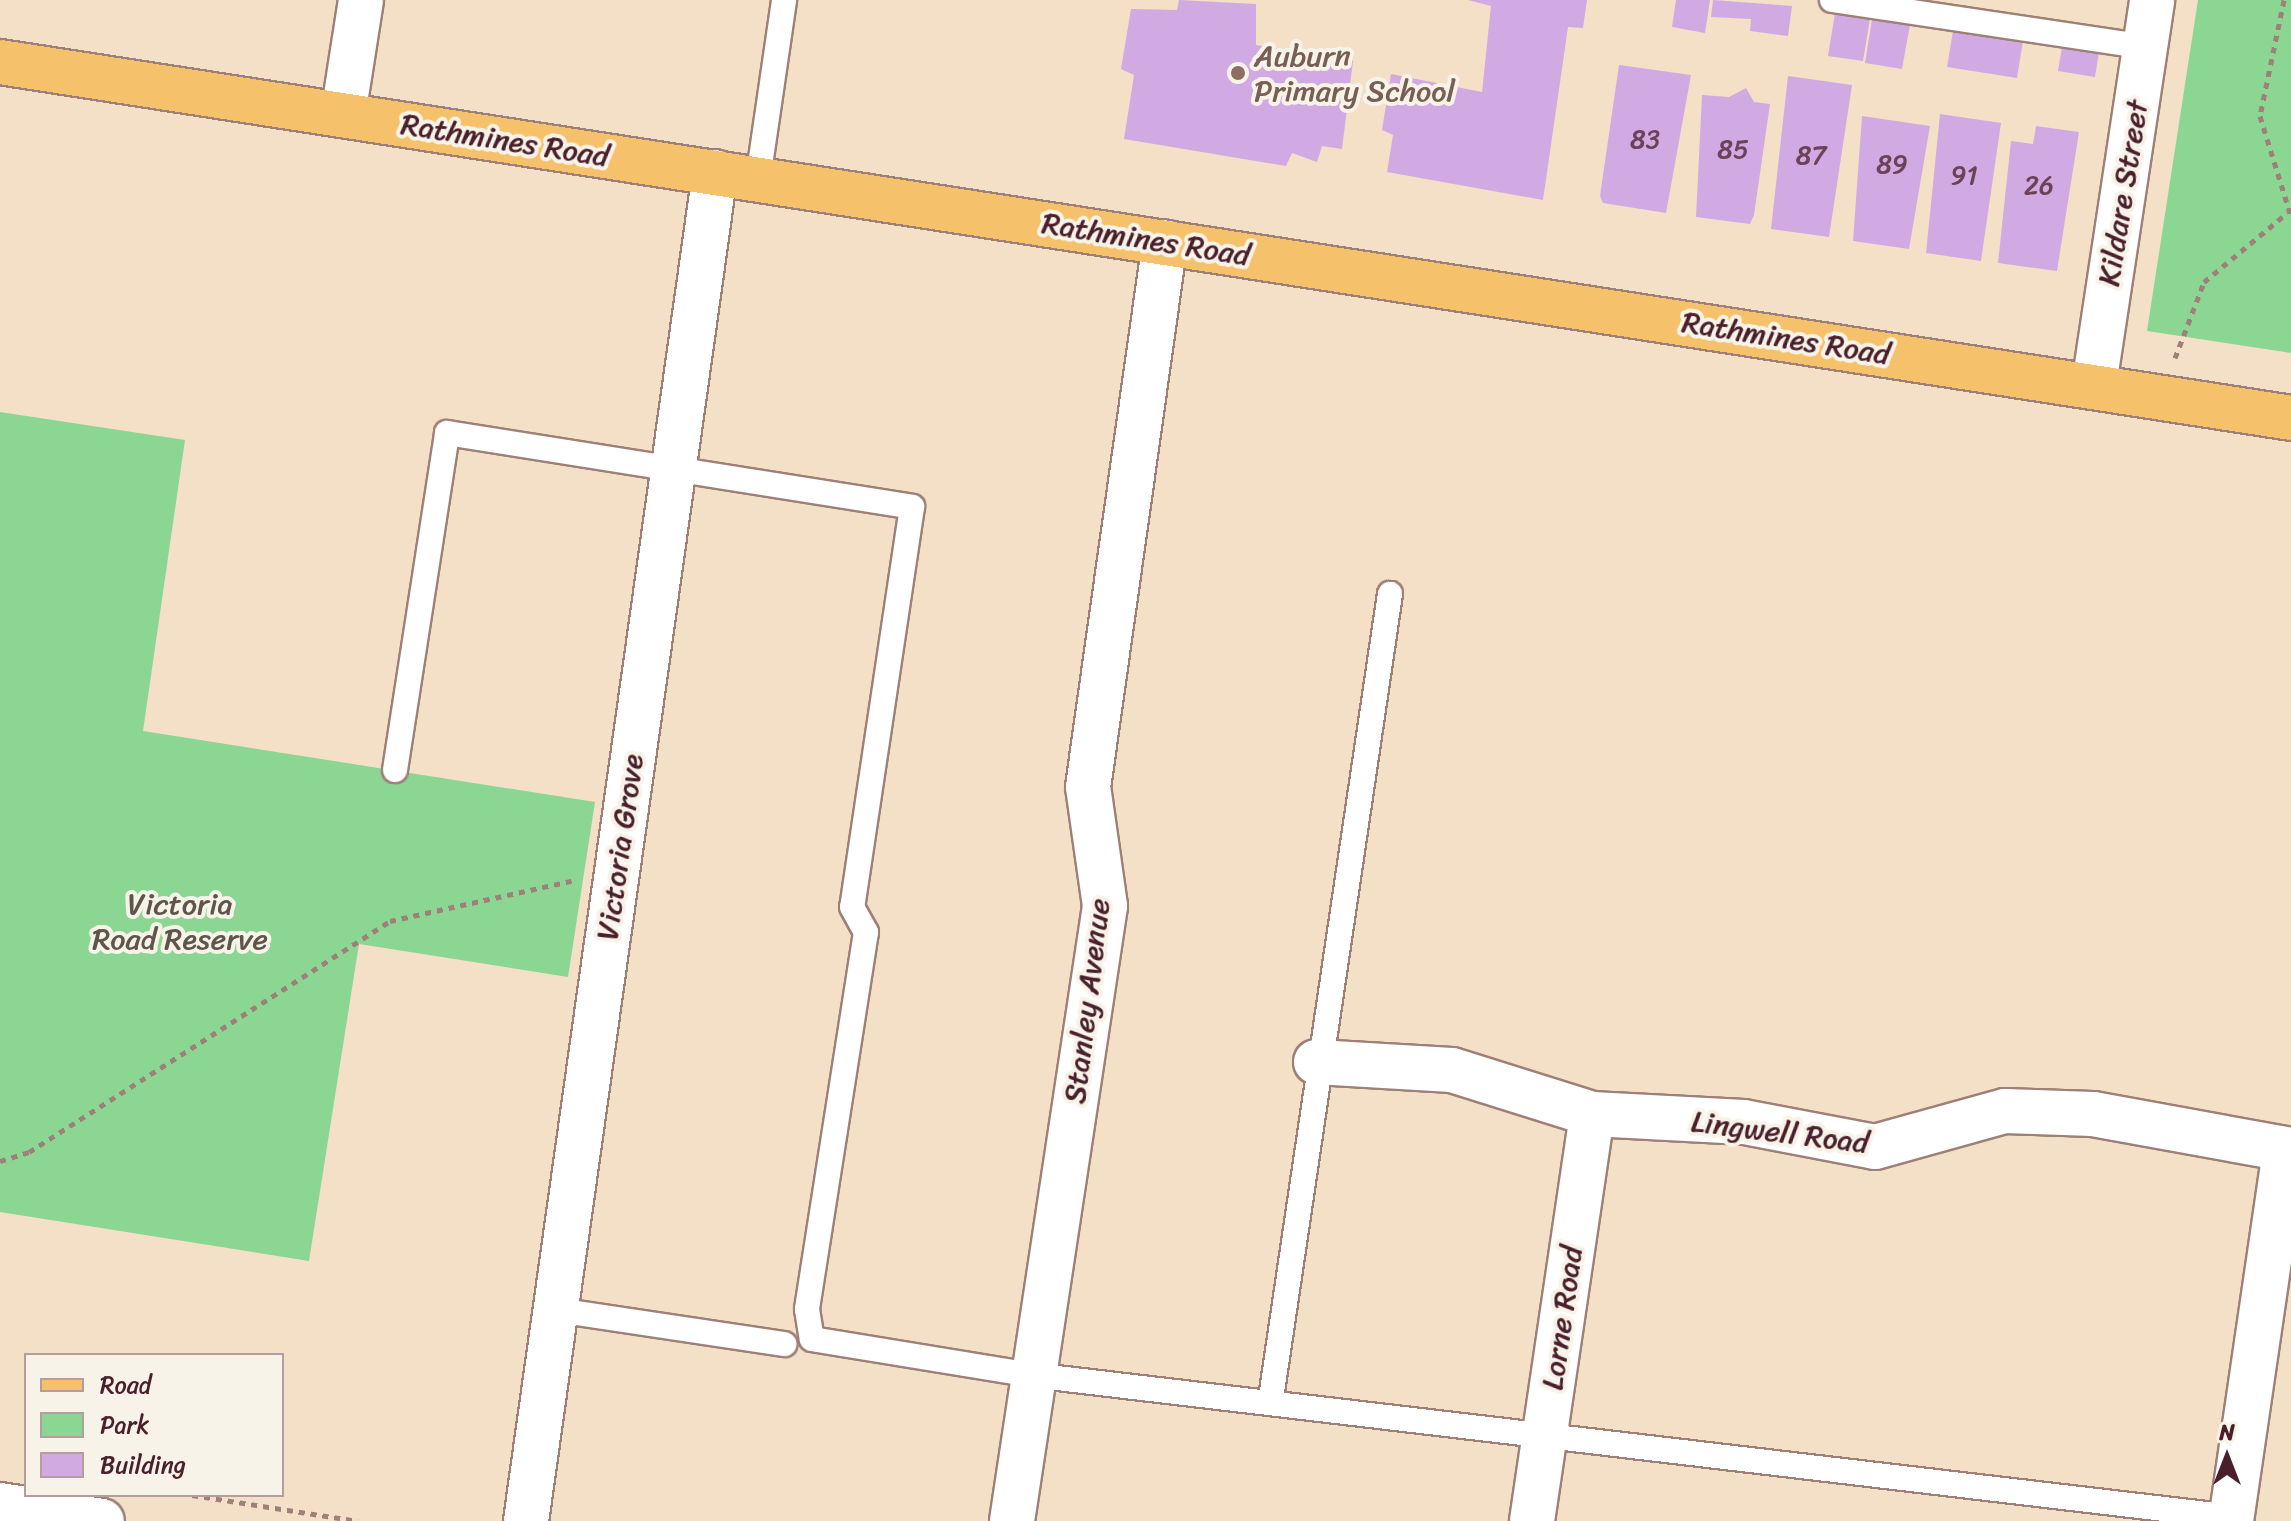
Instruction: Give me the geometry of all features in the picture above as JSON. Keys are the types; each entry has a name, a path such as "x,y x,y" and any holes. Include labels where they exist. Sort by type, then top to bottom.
{"main road":[{"name":"Rathmines Road","path":"0,62 2291,418"}],"street":[{"path":"343,115 361,0"},
{"name":"Kildare Street","path":"2094,385 2152,0"},
{"name":"Victoria Grove","path":"526,1521 715,172"},
{"name":"Stanley Avenue","path":"1012,1521 1105,906 1088,787 1165,242"},
{"name":"Lingwell Road","path":"1316,1062 1452,1070 1592,1114 1744,1122 1875,1147 2005,1111 2093,1114 2288,1150"},
{"name":"Lorne Road","path":"1532,1521 1592,1114"},
{"path":"2231,1519 2288,1150"},
{"path":"0,1505 102,1521"}],"lane":[{"path":"758,179 784,0"},
{"path":"1832,0 2145,47"},
{"path":"395,770 447,433 912,507 852,907 866,932 807,1309 812,1339 1032,1375 1271,1398 2231,1519"},
{"path":"1271,1398 1316,1062 1390,594"},
{"path":"556,1310 784,1344"}],"path":[{"path":"2168,399 2178,344 2204,282 2289,214 2260,116 2284,0"},
{"path":"0,1161 29,1152 390,921 515,888 616,875"},
{"path":"205,1497 358,1521"}],"green space":[{"path":"2198,0 2291,0 2291,353 2147,331"},
{"name":"Victoria Road Reserve","path":"0,412 185,440 143,731 595,802 568,977 359,944 309,1261 0,1212"}],"building":[{"path":"1179,0 1256,4 1256,45 1353,61 1342,149 1322,146 1317,162 1292,153 1286,166 1124,139 1134,75 1121,69 1131,9 1177,10"},
{"path":"1468,0 1587,0 1583,28 1568,27 1543,200 1387,172 1393,135 1382,130 1391,74 1482,92 1491,6"},
{"path":"1676,0 1710,0 1705,33 1672,27"},
{"path":"1713,0 1792,6 1788,36 1750,31 1751,19 1711,17"},
{"path":"1835,13 1870,19 1863,61 1828,56"},
{"path":"1872,19 1910,25 1902,69 1865,63"},
{"path":"1953,31 2023,41 2017,78 1947,67"},
{"path":"2062,47 2099,52 2095,77 2058,71"},
{"path":"1619,65 1691,75 1666,213 1603,203 1600,196"},
{"path":"1788,76 1852,85 1829,237 1771,229"},
{"path":"1746,88 1754,102 1770,104 1754,215 1750,224 1696,217 1702,95 1729,97"},
{"path":"1940,114 2001,123 1981,261 1926,253"},
{"path":"1862,116 1930,126 1909,249 1853,241"},
{"path":"2036,126 2079,132 2057,271 1998,263 2011,141 2033,144"}],"place":[{"name":"Auburn Primary School","path":"1238,73"}]}
